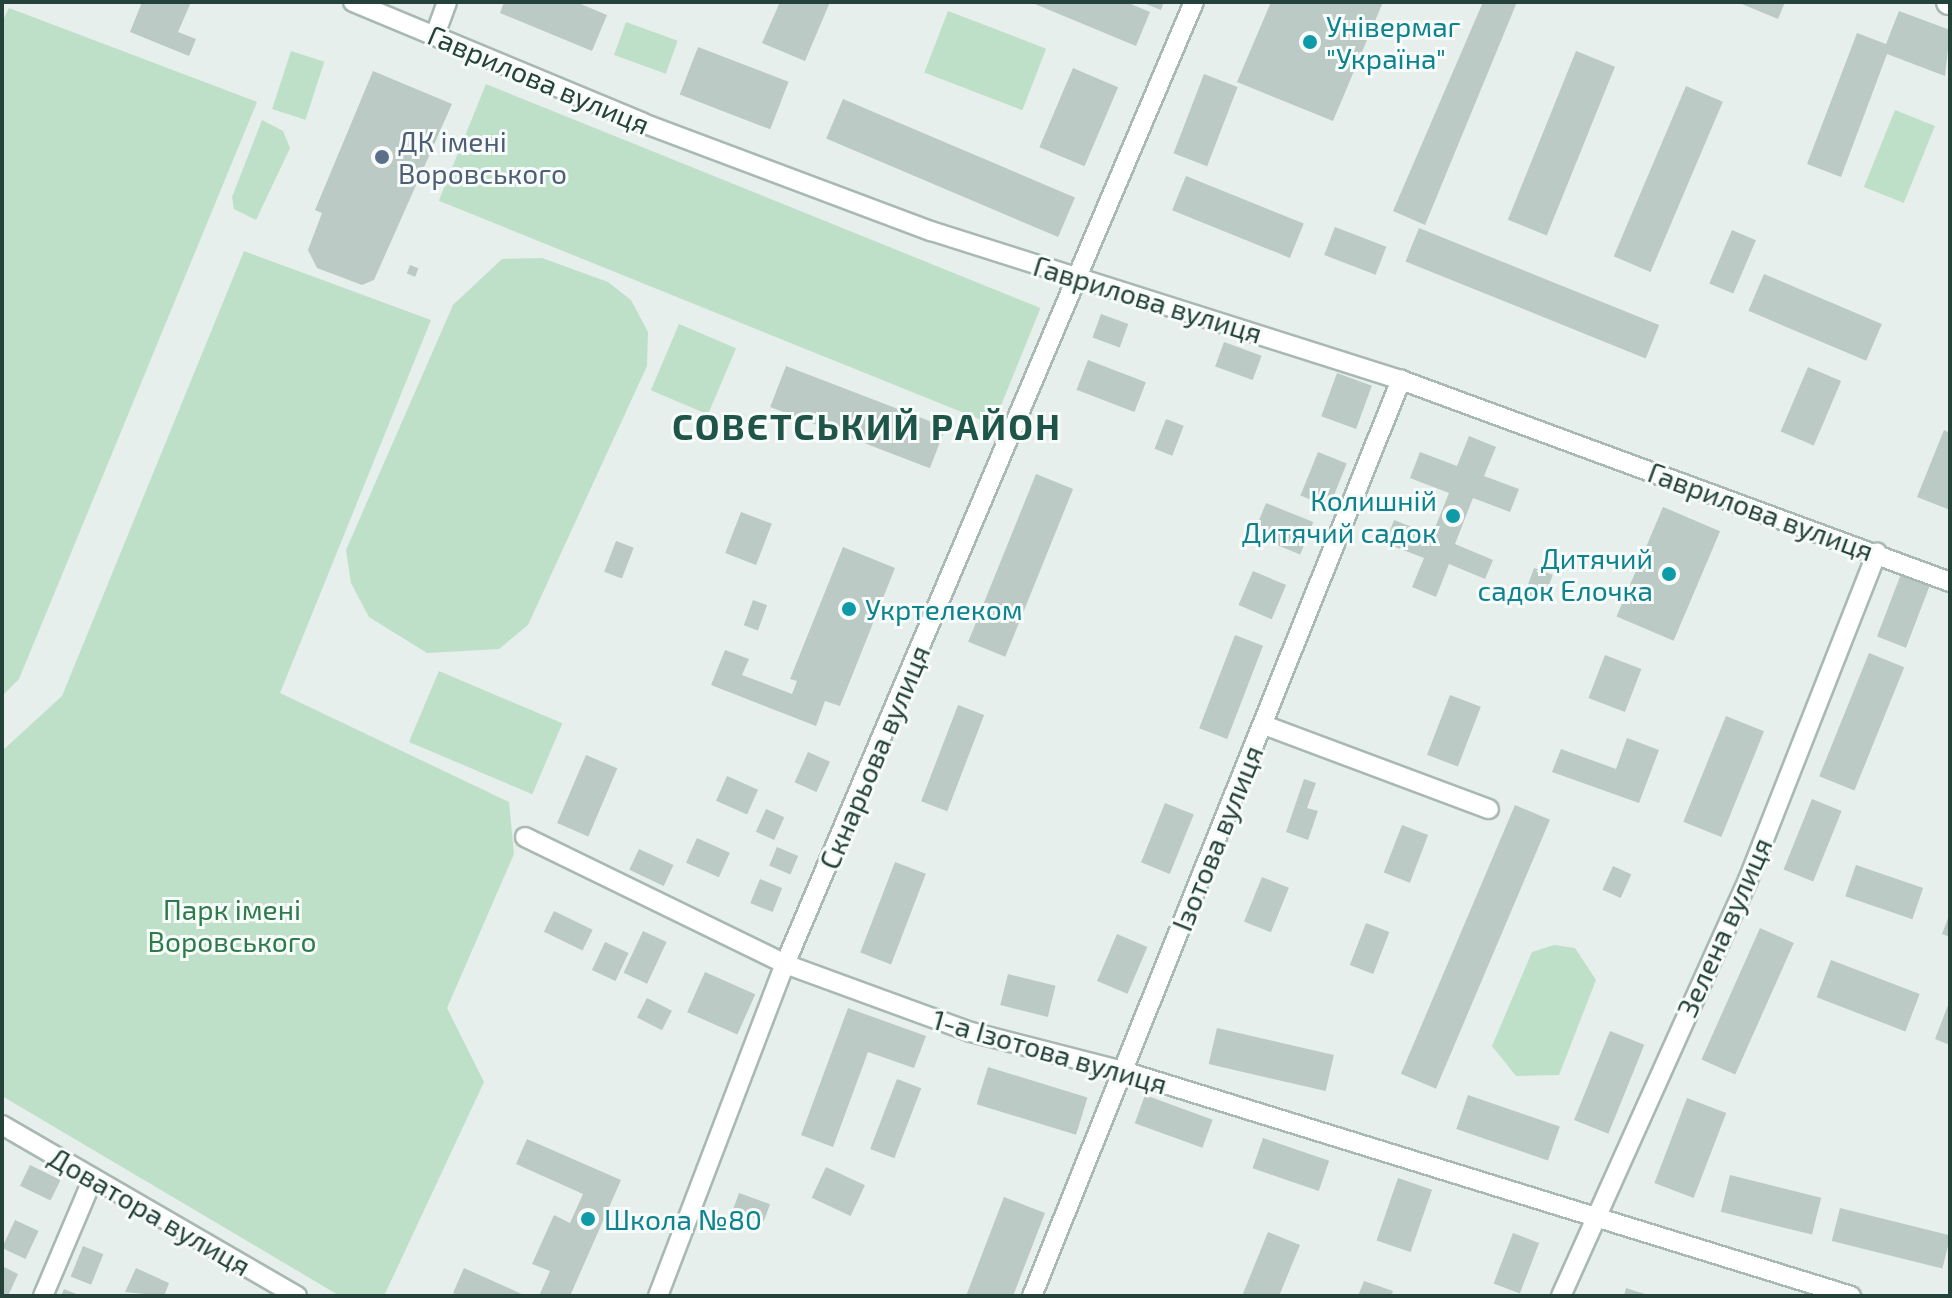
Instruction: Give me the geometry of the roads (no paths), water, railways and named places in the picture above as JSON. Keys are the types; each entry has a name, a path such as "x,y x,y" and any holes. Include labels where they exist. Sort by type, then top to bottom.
{"street":[{"name":"Гаврилова вулиця","path":"353,2 643,123 1073,278 1401,380 1950,582"},
{"path":"435,35 447,2"},
{"name":"Скнарьова вулиця","path":"658,1296 785,964 1073,278 1113,200 1194,2"},
{"name":"Ізотова вулиця","path":"1032,1296 1401,380"},
{"name":"Зелена вулиця","path":"1561,1296 1592,1220 1748,880 1877,553"},
{"path":"1264,725 1489,809"},
{"name":"1-а Ізотова вулиця","path":"525,837 785,964 971,1032 1123,1071 1592,1220 1851,1296"},
{"name":"Доватора вулиця","path":"2,1125 291,1294"},
{"path":"43,1296 93,1178"}],"place":[{"name":"Універмаг \"Україна\"","path":"1310,42"},
{"name":"ДК імені Воровського","path":"382,157"},
{"name":"Колишній Дитячий садок","path":"1453,516"},
{"name":"Дитячий садок Елочка","path":"1669,574"},
{"name":"Укртелеком","path":"849,609"},
{"name":"Школа №80","path":"588,1219"}],"district":[{"name":"СОВЄТСЬКИЙ РАЙОН","path":"867,426"}],"park label":[{"name":"Парк імені Воровського","path":"232,925"}]}
